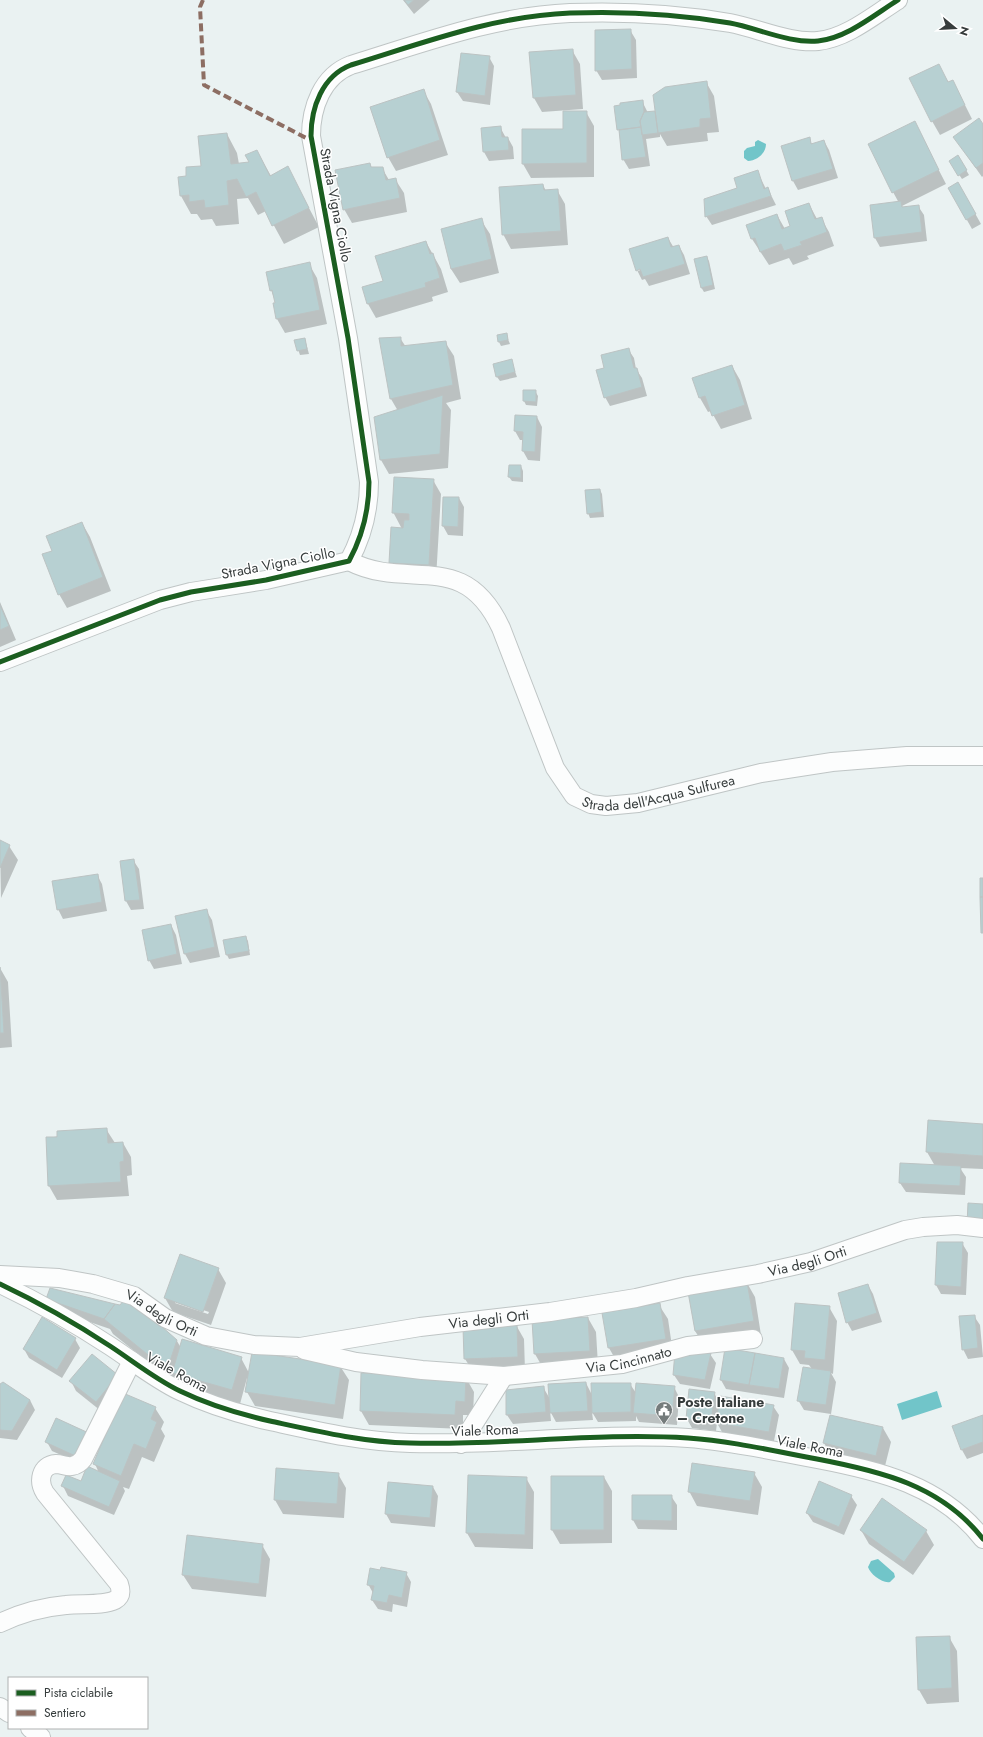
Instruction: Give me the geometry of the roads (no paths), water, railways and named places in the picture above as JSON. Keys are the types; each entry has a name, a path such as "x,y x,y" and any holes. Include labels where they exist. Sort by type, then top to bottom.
{"street":[{"name":"Strada Vigna Ciollo","path":"0,662 160,600 191,592 266,580 349,561 362,529 368,504 368,482 348,338 311,136 316,104 331,77 351,65 462,31 522,17 571,13 654,14 725,22 748,26 797,40 818,41 844,32 898,0"},
{"name":"Strada dell'Acqua Sulfurea","path":"349,561 375,570 447,578 468,586 480,596 501,628 555,768 574,796 586,803 606,806 638,803 761,773 832,762 907,756 983,756"},
{"name":"Via degli Orti","path":"0,1275 59,1278 93,1284 134,1296 165,1318 206,1336 254,1345 289,1347 316,1345 420,1327 550,1312 636,1298 688,1286 758,1274 811,1262 905,1230 923,1227 957,1225 983,1228"},
{"name":"Viale Roma","path":"0,1284 96,1337 184,1393 218,1407 250,1416 341,1436 368,1440 409,1443 461,1444 625,1437 689,1438 742,1444 853,1466 916,1486 937,1496 955,1509 983,1538"},
{"name":"Via Cincinnato","path":"289,1347 356,1362 422,1370 504,1376 622,1364 688,1346 753,1339"},
{"path":"0,1623 37,1609 104,1602 116,1600 120,1596 121,1588 115,1579 45,1493 40,1483 41,1476 48,1466 58,1464 72,1466 79,1463 83,1459 132,1361"},
{"path":"461,1444 504,1376"},
{"path":"31,1729 41,1737"}],"water":[{"path":"758,140 766,144 766,147 758,158 748,161 744,158 744,151 747,148 755,146 755,142"},
{"path":"937,1391 942,1407 902,1420 897,1404"},
{"path":"878,1559 894,1573 895,1577 890,1582 880,1580 869,1570 868,1567 871,1561"}],"place":[{"name":"Poste Italiane – Cretone","path":"664,1425"}]}
